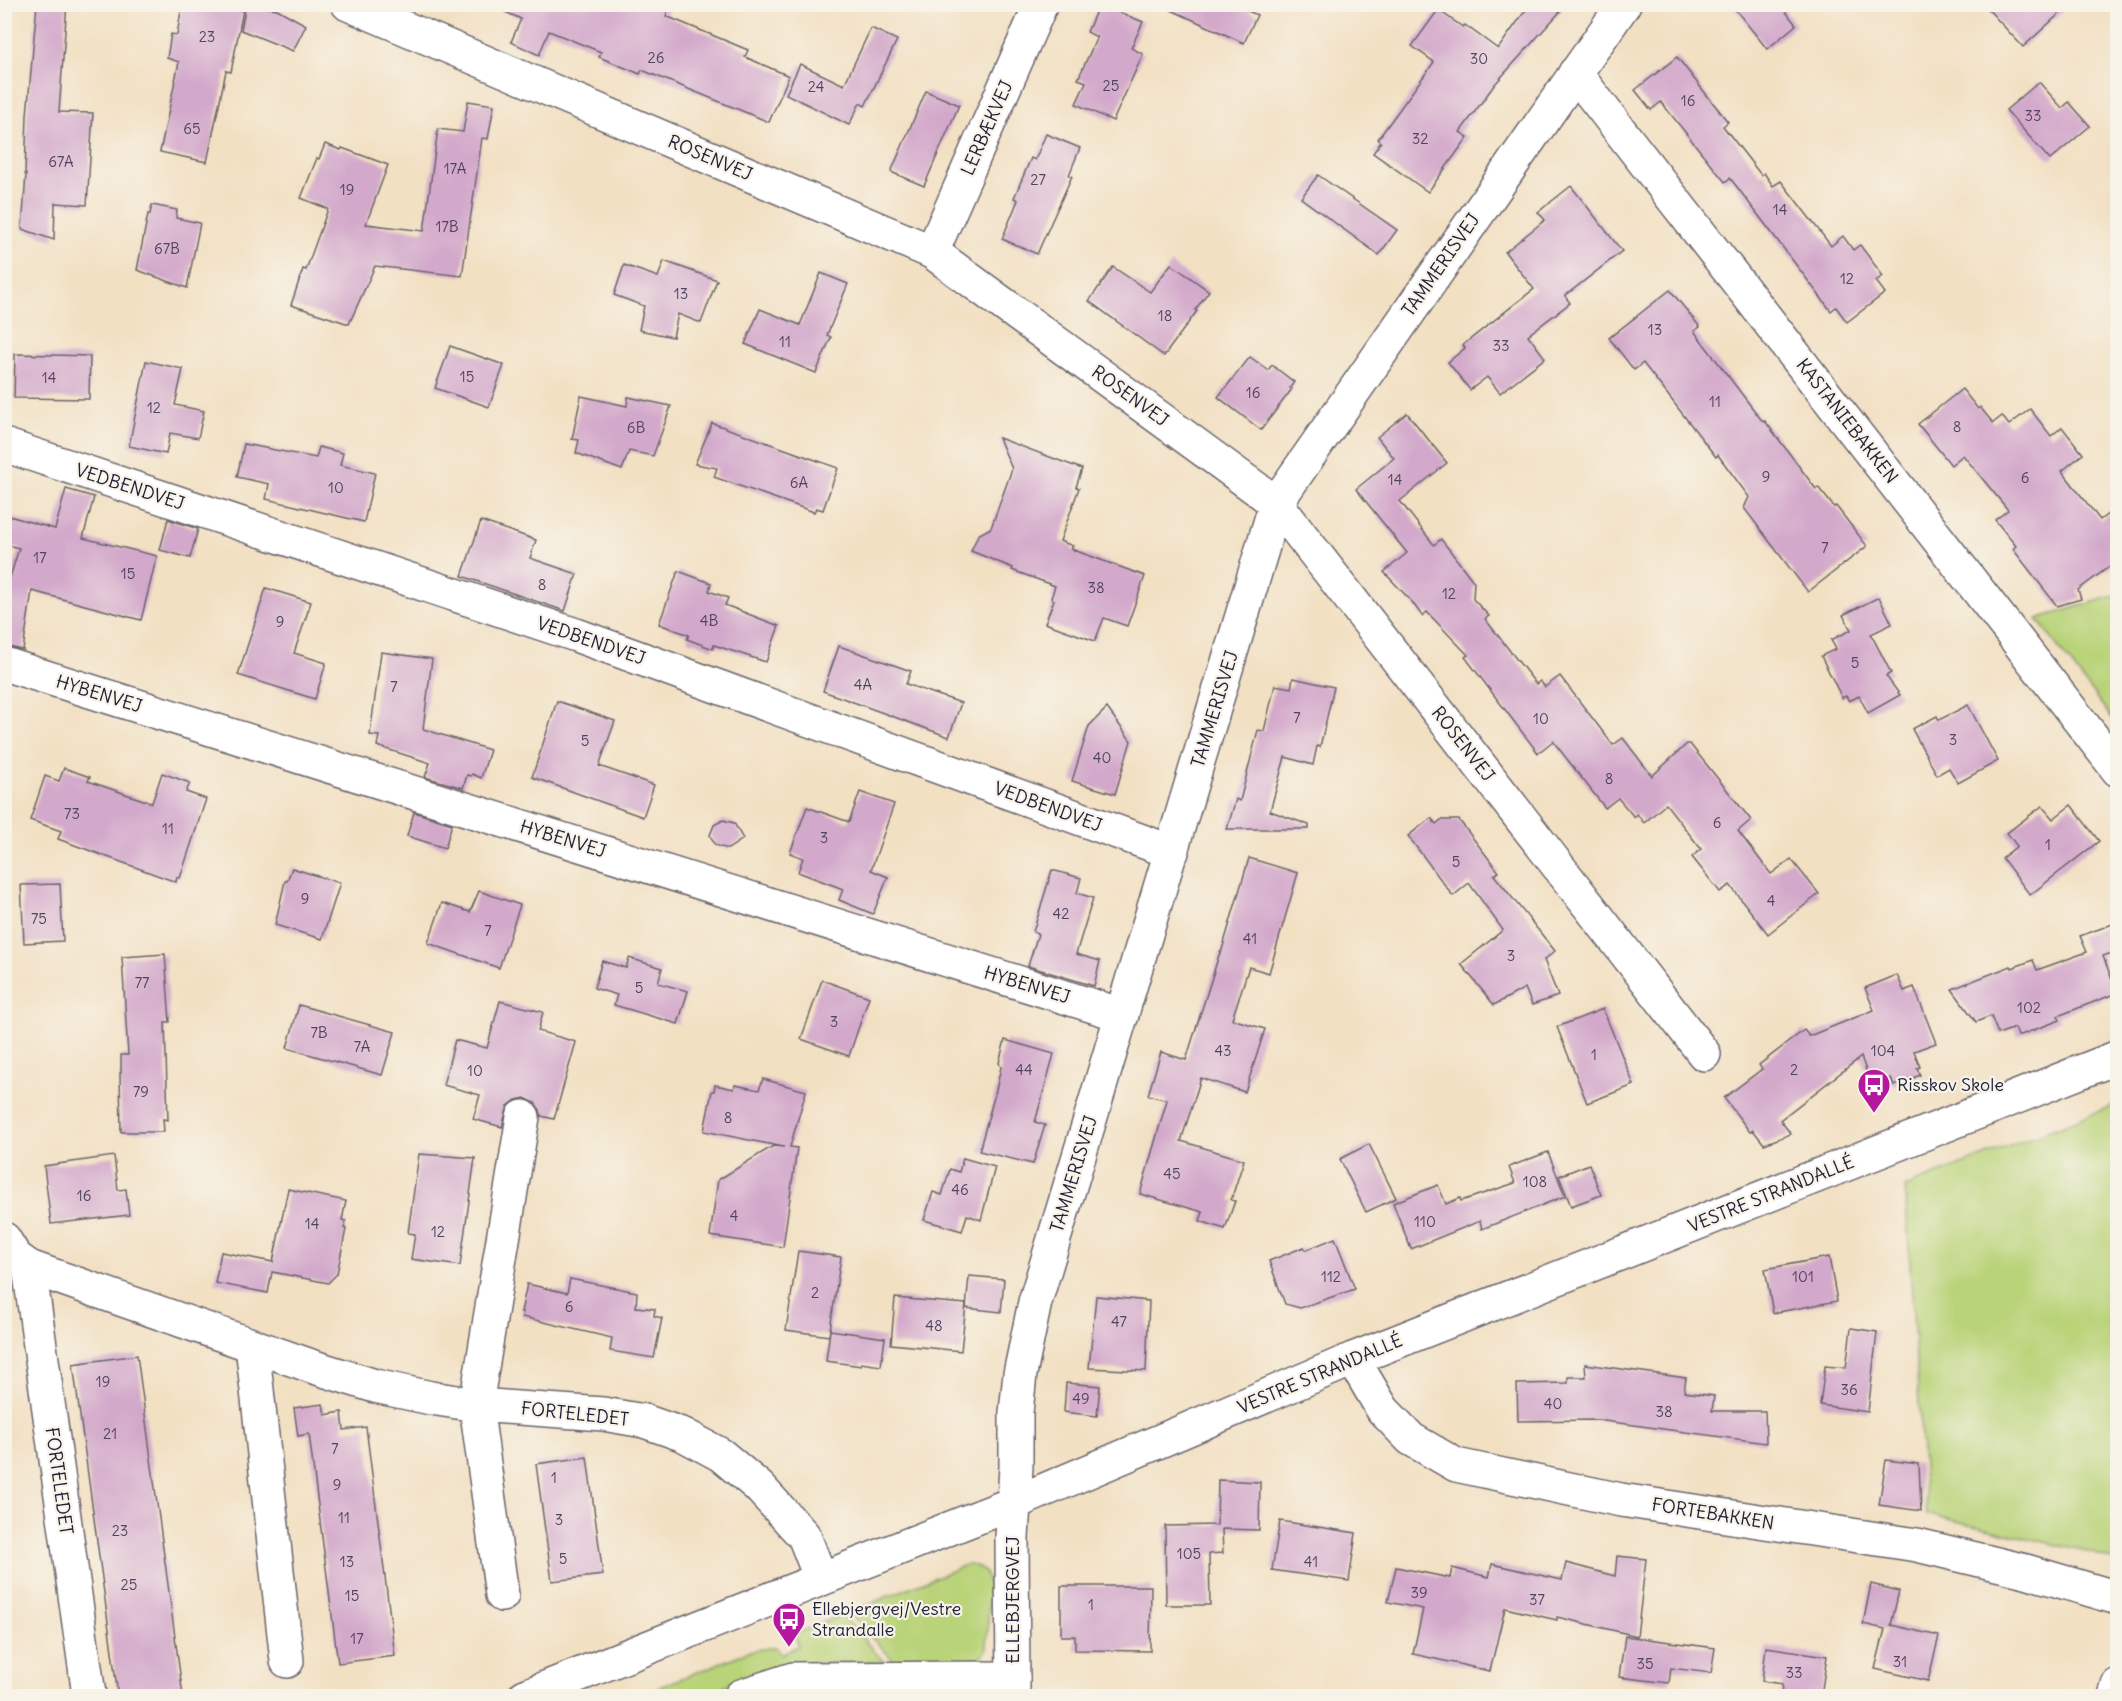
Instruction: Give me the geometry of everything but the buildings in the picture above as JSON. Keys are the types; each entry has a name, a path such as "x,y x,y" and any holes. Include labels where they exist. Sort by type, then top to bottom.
{"street":[{"name":"ROSENVEJ","path":"348,4 932,252 1276,503 1704,1054"},
{"name":"LERBÆKVEJ","path":"932,252 1041,4"},
{"name":"TAMMERISVEJ","path":"1014,1503 1016,1412 1020,1374 1035,1302 1276,503 1624,4"},
{"name":"KASTANIEBAKKEN","path":"1575,73 2118,770"},
{"name":"VEDBENDVEJ","path":"4,446 576,635 1172,852"},
{"name":"HYBENVEJ","path":"4,664 1122,1015"},
{"name":"VESTRE STRANDALLÉ","path":"525,1696 1014,1503 1353,1359 2118,1057"},
{"path":"502,1595 476,1405 523,1118"},
{"name":"FORTELEDET","path":"4,1239 15,1257 29,1267 252,1346 375,1386 476,1405 603,1414 644,1421 684,1435 721,1455 759,1487 804,1536 821,1580"},
{"name":"FORTELEDET","path":"29,1267 89,1695"},
{"path":"252,1346 287,1660"},
{"name":"FORTEBAKKEN","path":"1353,1359 1383,1410 1411,1439 1456,1465 1621,1500 1917,1545 2026,1571 2118,1598"},
{"name":"ELLEBJERGVEJ","path":"1013,1687 1012,1538 1014,1503"},
{"path":"2115,1696 2118,1685"},
{"path":"741,1696 793,1688 1013,1687"}],"green space":[{"path":"2118,595 2117,725 2037,619"},
{"path":"2117,1104 2117,1562 2095,1554 1926,1514 1905,1187"},
{"path":"968,1564 978,1567 985,1573 988,1587 987,1649 979,1658 948,1663 894,1661 849,1612"},
{"path":"842,1615 884,1662 784,1664 699,1696 637,1696 750,1651 776,1647 781,1654 798,1646 795,1634"}],"tram line":[{"path":"4,1692 5,1696"}],"place":[{"name":"Risskov Skole","path":"1874,1114"},
{"name":"Ellebjergvej/Vestre Strandalle","path":"789,1648"}]}
